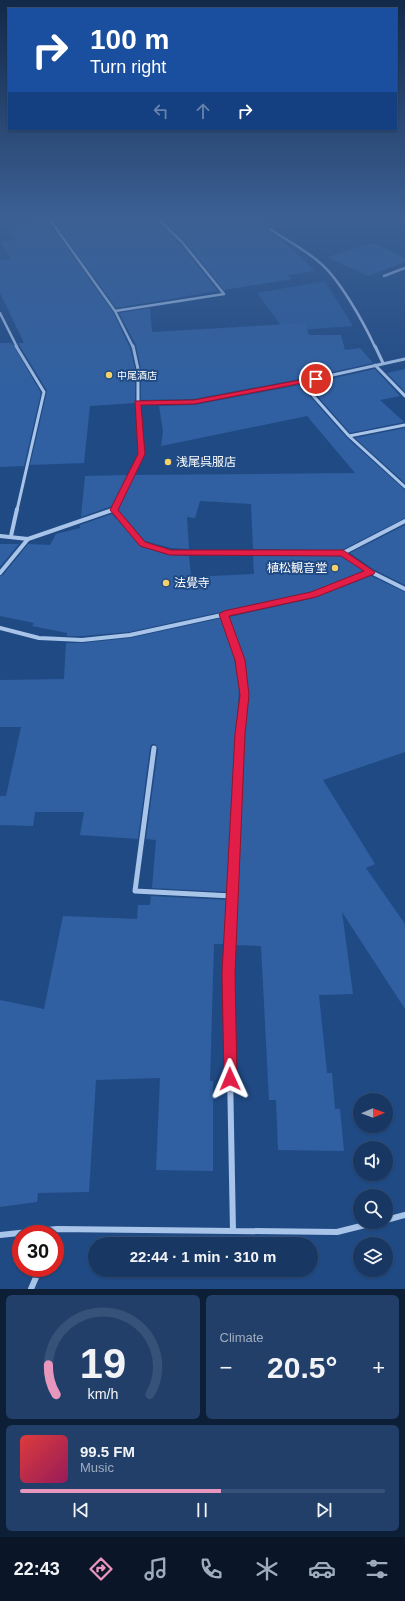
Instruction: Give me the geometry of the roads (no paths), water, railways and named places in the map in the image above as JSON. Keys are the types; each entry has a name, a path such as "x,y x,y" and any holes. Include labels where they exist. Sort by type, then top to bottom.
{"street":[{"path":"0,536 28,539 114,510 142,454 138,403 138,369 133,346 115,310 91,277"},
{"path":"115,310 224,294 210,277"},
{"path":"333,277 365,326 383,363"},
{"path":"0,313 22,357 44,392 11,536"},
{"path":"138,403 194,402 301,382 405,359"},
{"path":"375,365 405,396"},
{"path":"301,382 349,436 405,487"},
{"path":"349,436 405,425"},
{"path":"114,510 143,544 170,552 343,553 405,521"},
{"path":"0,574 28,539"},
{"path":"343,553 371,572 405,589"},
{"path":"0,628 39,638 82,640 130,635 313,595 371,572"},
{"path":"224,614 240,660 244,695 240,734 228,973 233,1230"},
{"path":"154,748 135,891 232,896"},
{"path":"393,1218 405,1215"},
{"path":"64,1232 233,1230 337,1232 353,1228"},
{"path":"0,1236 12,1235"},
{"path":"31,1289 36,1277"}],"place":[{"name":"中尾酒店","path":"109,375"},
{"name":"浅尾呉服店","path":"168,462"},
{"name":"植松観音堂","path":"335,568"},
{"name":"法覺寺","path":"166,583"}]}
